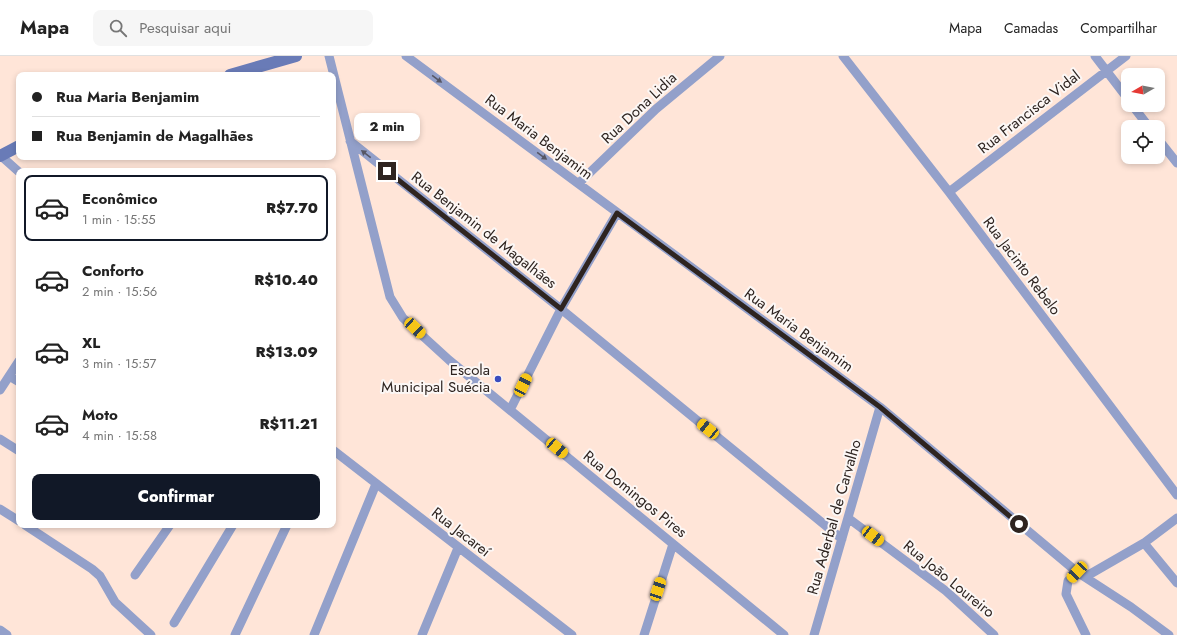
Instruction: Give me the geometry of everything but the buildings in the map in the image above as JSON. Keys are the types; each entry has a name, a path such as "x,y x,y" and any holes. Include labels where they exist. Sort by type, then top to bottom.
{"main road":[{"path":"240,72 296,56"},
{"path":"0,156 16,148"}],"street":[{"name":"Rua Domingos Pires","path":"329,56 333,72"},
{"name":"Rua Maria Benjamim","path":"406,56 880,407 1077,572 1131,607 1169,635"},
{"name":"Rua Dona Lidia","path":"579,184 656,109 720,56"},
{"name":"Rua Jacinto Rebelo","path":"843,56 949,192 1177,495"},
{"path":"1095,56 1121,90"},
{"name":"Rua Francisca Vidal","path":"949,192 1126,56"},
{"name":"Rua Domingos Pires","path":"336,84 390,297 403,318 449,360 784,635"},
{"path":"1137,112 1144,120"},
{"name":"Rua Benjamin de Magalhães","path":"350,141 561,309 842,539"},
{"path":"1165,148 1177,163"},
{"path":"0,156 16,169"},
{"path":"510,410 561,309 617,213"},
{"path":"0,390 16,366"},
{"path":"9,376 16,380"},
{"name":"Rua Aderbal de Carvalho","path":"814,635 880,407"},
{"path":"0,439 16,449"},
{"name":"Rua Jacareí","path":"336,452 568,634"},
{"path":"314,635 376,484"},
{"path":"0,509 16,519"},
{"name":"Rua João Loureiro","path":"848,518 946,591 994,634"},
{"path":"1085,577 1144,543 1177,518"},
{"path":"30,528 92,569 100,576 115,602 151,635"},
{"path":"135,575 168,528"},
{"path":"174,623 231,528"},
{"path":"235,635 286,528"},
{"path":"1144,543 1177,584"},
{"path":"644,635 673,544"},
{"path":"422,635 458,548"},
{"path":"1077,572 1068,581 1066,594 1086,635"},
{"path":"0,630 7,635"}],"place":[{"name":"Escola Municipal Suécia","path":"498,379"}],"route":[{"path":"387,171 561,309 617,213 880,407 1019,524"}]}
